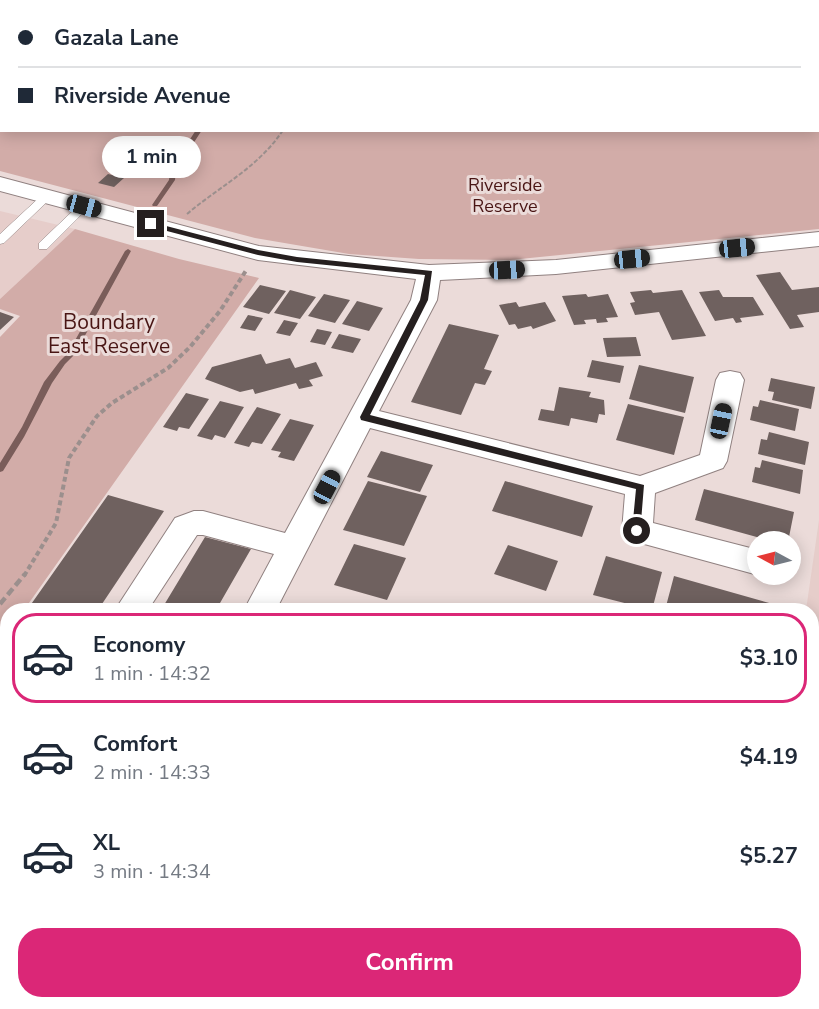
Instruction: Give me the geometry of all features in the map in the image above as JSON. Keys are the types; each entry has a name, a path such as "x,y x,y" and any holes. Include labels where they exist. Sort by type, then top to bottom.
{"street":[{"path":"0,184 258,253 317,262 429,273 556,267 819,240"},
{"path":"264,603 424,300 429,273"},
{"path":"364,417 641,487 713,461 730,380"},
{"path":"641,487 637,531 747,560"},
{"path":"136,603 186,526 194,523 203,523 294,547"}],"lane":[{"path":"0,240 47,196"},
{"path":"43,246 84,206"}],"path":[{"path":"185,216 219,188 262,159 282,132"},
{"path":"1,603 23,577 56,523 69,459 97,416 112,403 168,368 190,348 220,311 246,271"}],"shaded area":[{"path":"0,211 75,229 0,299"},
{"path":"819,520 819,603 807,603"}],"green space":[{"name":"Riverside Reserve","path":"0,132 819,132 819,229 510,260 419,259 349,254 255,238 0,171"},
{"name":"Boundary East Reserve","path":"75,229 179,259 259,278 29,603 0,603 0,337 20,316 0,309 0,299"}],"building":[{"path":"108,174 124,178 114,187 98,183"},
{"path":"780,272 792,290 819,287 819,312 797,315 804,327 790,329 756,275"},
{"path":"260,285 286,291 269,314 243,307"},
{"path":"290,290 316,297 300,319 274,313"},
{"path":"651,290 653,293 682,290 706,336 672,340 659,312 635,315 630,303 635,302 630,292"},
{"path":"719,290 723,297 753,297 764,315 740,318 742,322 736,323 733,318 715,321 699,292"},
{"path":"324,294 350,300 335,323 308,316"},
{"path":"586,294 588,297 608,294 618,317 606,318 608,322 597,323 596,319 584,320 586,324 574,325 562,296"},
{"path":"357,301 383,308 369,331 342,324"},
{"path":"516,302 519,307 545,302 556,321 533,329 531,326 518,329 515,324 509,325 499,305"},
{"path":"0,312 14,317 0,330"},
{"path":"248,315 263,318 255,331 240,328"},
{"path":"284,320 298,323 290,336 276,333"},
{"path":"449,324 499,335 484,369 492,371 485,385 475,383 461,415 411,402"},
{"path":"317,329 332,332 325,345 310,342"},
{"path":"339,334 361,339 353,353 331,348"},
{"path":"636,337 641,356 607,357 603,338"},
{"path":"261,354 266,364 290,358 295,368 316,362 323,376 309,380 313,386 299,389 296,383 255,394 253,389 240,392 205,379 212,367"},
{"path":"592,360 624,366 620,383 587,377"},
{"path":"639,365 694,377 685,413 629,399"},
{"path":"771,378 815,387 811,409 772,400 774,392 768,391"},
{"path":"559,387 591,392 589,397 604,400 605,415 599,414 597,423 571,418 569,426 538,420 541,409 554,411"},
{"path":"186,393 209,399 189,429 179,427 177,431 163,427"},
{"path":"760,400 799,409 795,431 750,420 753,406 758,407"},
{"path":"220,401 244,407 225,438 215,435 212,440 197,436"},
{"path":"628,404 684,417 674,455 616,440"},
{"path":"257,407 281,414 262,444 252,442 249,447 234,443"},
{"path":"290,419 314,425 294,461 278,457 281,452 271,450"},
{"path":"769,432 809,442 805,465 758,454 761,439 767,440"},
{"path":"381,451 433,465 420,492 367,477"},
{"path":"762,460 803,470 800,494 752,482 755,467 760,468"},
{"path":"368,481 427,496 404,546 343,530"},
{"path":"505,481 593,506 582,537 492,511"},
{"path":"704,489 794,512 790,531 747,531 747,534 695,520"},
{"path":"108,495 164,511 103,603 32,603"},
{"path":"205,537 251,549 220,603 165,603"},
{"path":"354,544 406,558 387,600 334,585"},
{"path":"508,545 558,561 546,591 494,574"},
{"path":"606,556 662,572 654,603 624,603 593,595"},
{"path":"674,576 769,603 667,603"}],"waterway":[{"path":"155,205 172,180 173,170 198,132"},
{"path":"0,469 20,437 48,382 62,362 71,354 128,251"}],"route":[{"path":"151,224 258,253 362,267 429,273 424,300 364,417 641,487 637,531"}]}
